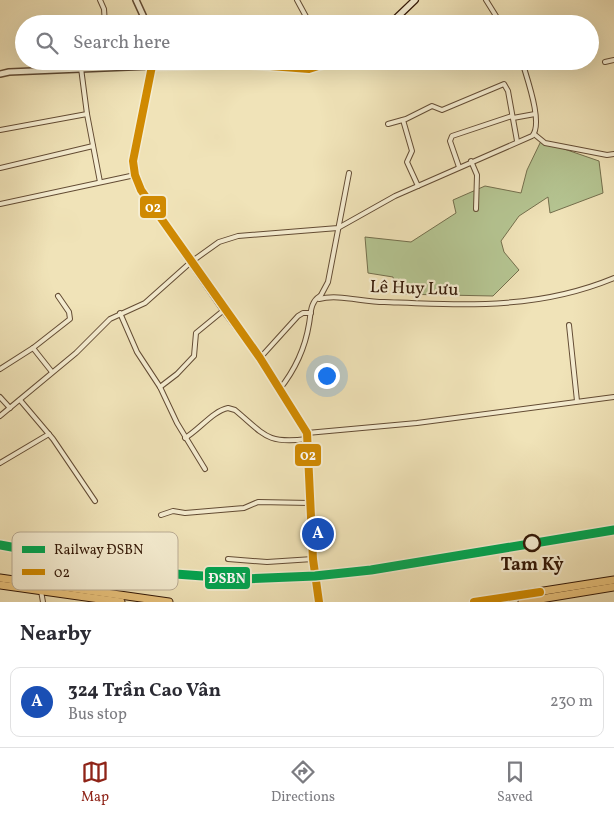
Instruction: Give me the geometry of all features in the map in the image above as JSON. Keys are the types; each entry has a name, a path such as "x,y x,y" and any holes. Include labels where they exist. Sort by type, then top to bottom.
{"highway":[{"path":"474,602 614,580"},
{"path":"522,602 614,587"},
{"path":"34,590 121,602"},
{"path":"84,590 169,602"}],"main road":[{"path":"399,15 415,0"},
{"path":"151,70 133,161 135,175 141,190 224,310 260,358 307,436 313,559 319,602"}],"street":[{"path":"100,0 104,15"},
{"path":"136,0 143,15"},
{"path":"298,0 306,15"},
{"path":"486,0 495,15"},
{"path":"605,62 614,60"},
{"path":"0,74 54,70"},
{"path":"81,70 87,114 100,182"},
{"path":"524,70 535,114 534,134"},
{"path":"388,124 403,120 432,106 442,110 503,84 508,88 517,141"},
{"path":"0,130 87,114"},
{"path":"459,167 450,138 513,117 535,114"},
{"path":"403,120 412,150 407,162 418,186"},
{"path":"0,416 76,353 110,319 120,313 140,306 152,298 191,262 219,242 238,236 338,228 418,186 534,134"},
{"path":"534,134 549,144 607,155 614,154"},
{"path":"0,168 93,146"},
{"path":"471,161 477,175 476,209"},
{"path":"279,390 297,363 306,340 314,301 320,296 319,298 328,282 349,173"},
{"path":"0,204 135,175"},
{"name":"Lê Huy Lưu","path":"319,298 331,296 354,301 459,305 505,303 554,298 588,289 614,278"},
{"path":"0,369 33,348 70,319 69,312 58,296"},
{"path":"160,387 190,362 195,352 196,333 224,310"},
{"path":"120,313 137,352 160,387 185,438 205,470"},
{"path":"260,358 298,316 302,313 311,313"},
{"path":"569,325 577,401"},
{"path":"33,348 52,372"},
{"path":"0,397 10,408"},
{"path":"185,438 198,431 220,410 228,408 235,410 272,439 282,441 307,436 614,397"},
{"path":"20,400 49,434 95,501"},
{"path":"0,463 49,434"},
{"path":"161,515 173,511 185,513 244,508 258,502 310,503"},
{"path":"228,558 267,562 313,559"},
{"path":"41,591 43,602"}],"green space":[{"path":"541,141 599,161 603,193 550,213 548,197 519,216 501,241 504,252 519,270 493,296 397,294 393,277 368,273 365,237 411,242 456,213 453,200 485,186 521,193 527,170"}],"rail line":[{"name":"ĐSBN","path":"178,574 244,579 315,576 371,570 614,530"},
{"name":"ĐSBN","path":"0,545 12,547"}],"transit line":[{"name":"02","path":"151,70 133,161 135,175 141,190 260,358 307,433 313,559 319,602"},
{"name":"02","path":"474,602 540,592"}],"place":[{"name":"324 Trần Cao Vân","path":"318,534"},
{"name":"Tam Kỳ","path":"532,543"}]}
